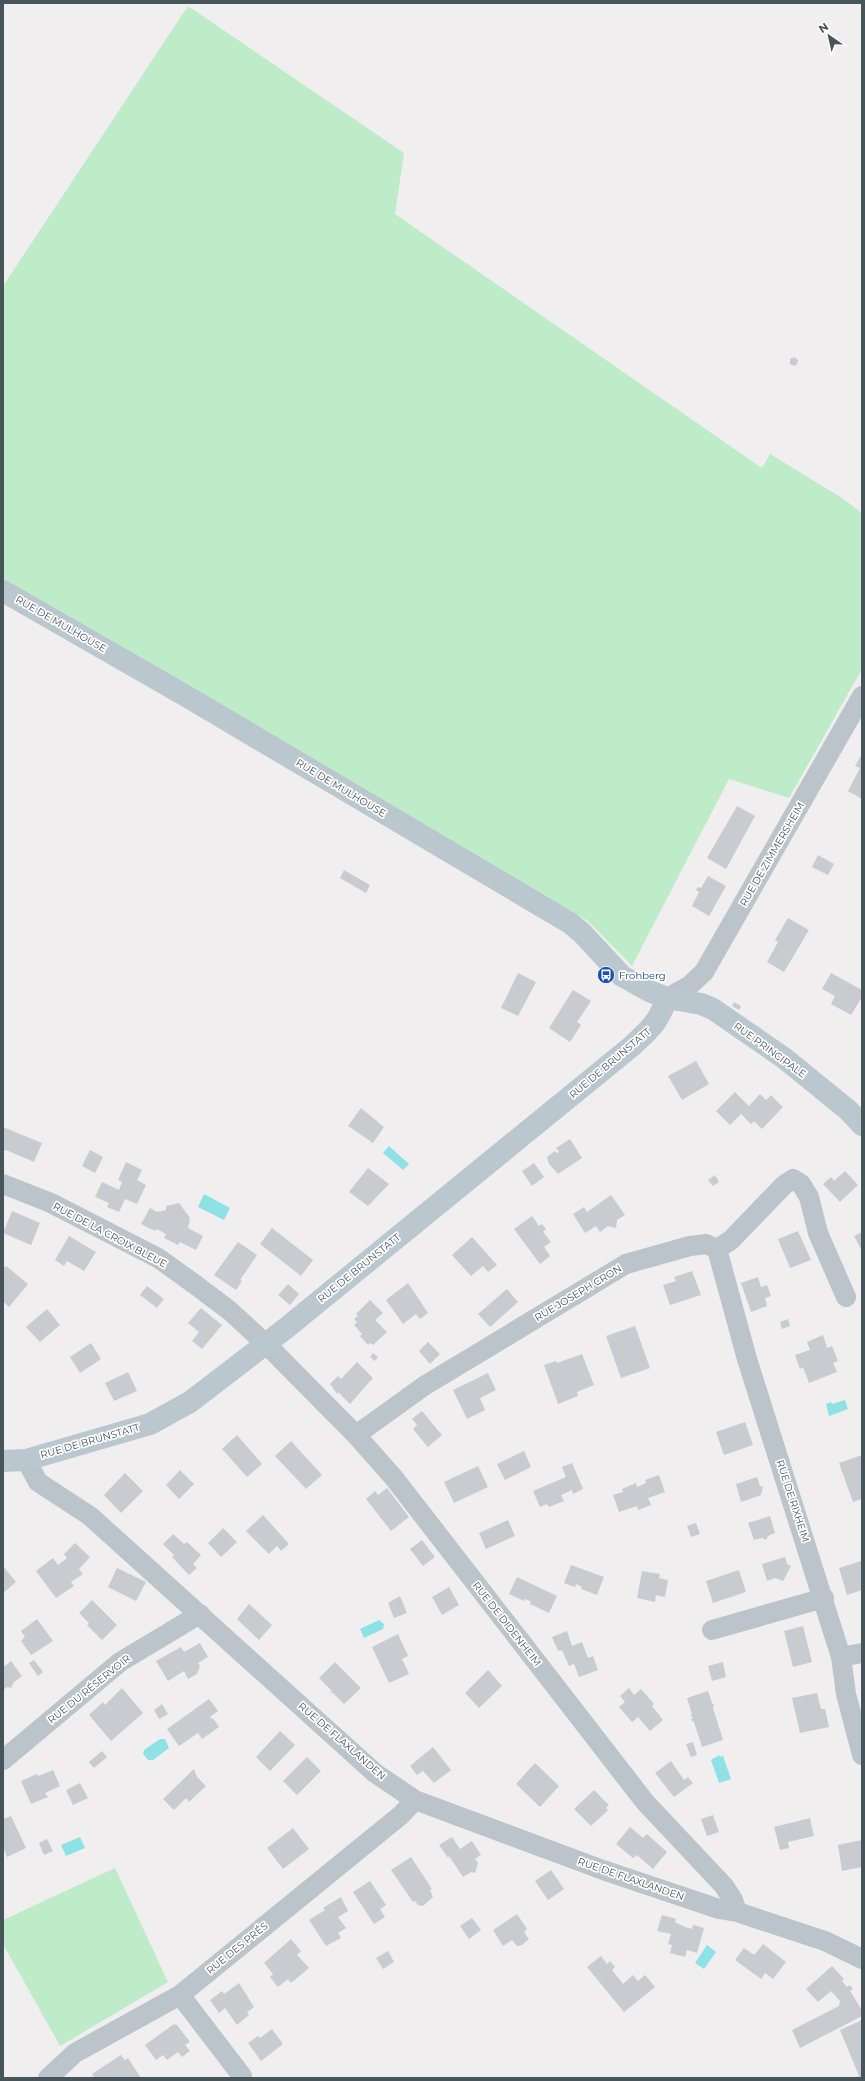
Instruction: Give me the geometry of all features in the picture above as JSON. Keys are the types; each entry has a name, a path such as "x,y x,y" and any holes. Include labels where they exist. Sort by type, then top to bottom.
{"main road":[{"name":"RUE DE MULHOUSE","path":"3,591 193,700 570,923 582,933 622,976 649,991 666,998"},
{"name":"RUE PRINCIPALE","path":"666,998 692,1001 713,1009 784,1058 848,1110 862,1124"},
{"name":"RUE DE BRUNSTATT","path":"3,1461 26,1460 150,1424 190,1402 266,1344 632,1046 653,1027 660,1017 666,998"}],"street":[{"name":"RUE DE ZIMMERSHEIM","path":"666,998 689,986 704,972 862,696"},
{"path":"717,1249 731,1240 784,1184 793,1179 801,1184 809,1197 818,1233 846,1297"},
{"name":"RUE DE LA CROIX BLEUE","path":"3,1184 51,1203 158,1258 230,1311 266,1344"},
{"name":"RUE JOSEPH CRON","path":"356,1435 424,1386 626,1264 690,1246 706,1244 717,1249"},
{"name":"RUE DE RIXHEIM","path":"717,1249 747,1359 824,1598 841,1657 846,1694 862,1755"},
{"name":"RUE DE DIDENHEIM","path":"266,1344 356,1435 394,1478 645,1802 724,1886 733,1900 737,1912"},
{"name":"RUE DE FLAXLANDEN","path":"26,1460 38,1482 90,1516 375,1773 415,1800 603,1870 719,1909 737,1912 825,1941 862,1959"},
{"path":"712,1630 824,1598"},
{"name":"RUE DU RÉSERVOIR","path":"3,1760 120,1662 200,1614"},
{"path":"841,1657 862,1653"},
{"name":"RUE DES PRÉS","path":"47,2078 75,2053 180,1995 401,1815 415,1800"},
{"path":"180,1995 242,2076"}],"green space":[{"path":"188,6 404,153 395,214 762,468 770,454 842,498 862,513 862,669 789,798 729,779 632,966 588,921 3,579 3,286"},
{"path":"115,1868 168,1982 60,2046 3,1944 3,1920"}],"water":[{"path":"389,1146 409,1164 403,1170 383,1153"},
{"path":"204,1194 230,1208 224,1220 198,1207"},
{"path":"845,1400 848,1409 829,1416 826,1404 831,1402 832,1404"},
{"path":"379,1620 384,1624 383,1629 364,1638 360,1629"},
{"path":"160,1739 165,1739 169,1748 153,1760 148,1760 143,1754 144,1750"},
{"path":"719,1755 720,1757 723,1756 731,1779 719,1783 711,1760"},
{"path":"80,1837 85,1848 66,1856 61,1845"},
{"path":"707,1945 716,1952 704,1969 695,1963"}],"building":[{"path":"794,357 798,360 797,364 794,366 790,364 790,359"},
{"path":"862,754 862,799 848,791 860,768 855,766"},
{"path":"737,806 755,816 726,869 707,858"},
{"path":"818,855 834,864 828,875 812,867"},
{"path":"344,870 370,885 366,893 340,878"},
{"path":"708,876 726,886 709,916 692,906 699,892 696,890 698,887 701,888"},
{"path":"788,918 809,930 784,972 767,962 778,942 775,940"},
{"path":"518,973 536,982 518,1016 501,1008"},
{"path":"831,973 862,990 862,997 851,1015 831,1004 835,996 822,989"},
{"path":"573,990 591,1001 577,1022 581,1025 570,1042 549,1028"},
{"path":"734,1002 741,1006 739,1010 732,1006"},
{"path":"696,1061 709,1084 682,1100 668,1076"},
{"path":"735,1092 749,1106 760,1094 766,1100 771,1095 783,1107 762,1129 754,1121 751,1124 741,1114 730,1125 716,1111"},
{"path":"361,1108 384,1127 373,1143 348,1126"},
{"path":"3,1127 42,1143 34,1162 6,1150 3,1152"},
{"path":"570,1139 582,1158 558,1174 549,1164 547,1157 555,1151 557,1153 559,1152 556,1148"},
{"path":"90,1150 103,1157 95,1173 82,1166"},
{"path":"126,1162 142,1170 137,1180 146,1185 137,1204 125,1199 119,1212 107,1207 109,1203 95,1197 102,1182 119,1190 122,1182 118,1180"},
{"path":"534,1163 544,1177 532,1186 522,1171"},
{"path":"368,1168 389,1184 368,1206 349,1192"},
{"path":"845,1171 858,1185 840,1202 823,1184 831,1177 834,1181"},
{"path":"715,1175 719,1182 713,1186 708,1180"},
{"path":"611,1195 625,1215 617,1220 616,1228 608,1226 600,1232 596,1226 585,1233 573,1214 584,1207 587,1212"},
{"path":"179,1203 190,1218 188,1228 203,1236 196,1250 180,1242 178,1245 164,1238 166,1234 157,1229 155,1231 141,1224 150,1208 157,1212 166,1210 166,1206"},
{"path":"12,1211 40,1223 31,1245 3,1233"},
{"path":"532,1216 539,1226 542,1224 546,1229 543,1232 551,1242 544,1247 550,1256 540,1264 514,1229"},
{"path":"272,1228 313,1260 301,1276 260,1244"},
{"path":"798,1231 811,1260 790,1268 778,1239"},
{"path":"862,1232 862,1251 854,1236"},
{"path":"69,1236 96,1252 84,1271 67,1261 64,1266 55,1260"},
{"path":"472,1237 497,1265 488,1272 483,1266 471,1276 452,1255"},
{"path":"238,1242 257,1255 240,1280 242,1281 236,1290 214,1275"},
{"path":"6,1266 28,1284 9,1307 3,1301 3,1269"},
{"path":"692,1271 701,1295 670,1305 663,1285 676,1281 674,1277"},
{"path":"758,1277 761,1287 767,1285 771,1296 765,1298 767,1306 751,1312 741,1283"},
{"path":"408,1283 428,1313 420,1319 416,1314 403,1324 386,1300"},
{"path":"288,1284 299,1294 290,1305 278,1295"},
{"path":"147,1286 164,1299 157,1308 140,1295"},
{"path":"507,1289 518,1302 490,1327 478,1314"},
{"path":"370,1300 383,1313 375,1320 387,1332 373,1345 370,1343 368,1345 360,1336 362,1334 354,1325 357,1322 354,1319 358,1316 356,1314"},
{"path":"201,1308 222,1325 202,1349 192,1341 199,1332 188,1323"},
{"path":"47,1309 60,1325 40,1342 26,1327"},
{"path":"788,1319 790,1326 782,1329 780,1322"},
{"path":"635,1326 650,1368 621,1378 606,1336"},
{"path":"823,1335 827,1348 832,1346 838,1361 833,1363 837,1372 809,1383 803,1367 800,1369 795,1355 810,1350 807,1342"},
{"path":"428,1342 440,1354 430,1364 419,1351"},
{"path":"91,1343 101,1359 80,1373 70,1357"},
{"path":"373,1353 378,1357 375,1361 370,1357"},
{"path":"582,1354 594,1385 577,1392 578,1396 558,1404 544,1365 556,1361 557,1363"},
{"path":"357,1362 373,1378 350,1404 338,1392 337,1394 330,1384 338,1376 341,1379"},
{"path":"128,1372 137,1391 114,1401 105,1383"},
{"path":"488,1373 496,1390 480,1398 485,1410 467,1419 453,1390"},
{"path":"422,1411 442,1435 428,1447 413,1429 417,1425 412,1419"},
{"path":"745,1422 753,1445 724,1455 716,1432"},
{"path":"237,1435 262,1464 247,1477 222,1449"},
{"path":"291,1441 322,1475 306,1489 275,1456"},
{"path":"524,1451 531,1467 505,1480 497,1464"},
{"path":"862,1455 862,1499 853,1502 839,1463"},
{"path":"572,1463 583,1489 573,1494 572,1490 561,1495 564,1501 549,1507 547,1504 540,1507 533,1491 566,1477 562,1467"},
{"path":"478,1466 488,1487 454,1503 444,1482"},
{"path":"180,1470 194,1484 179,1499 166,1485"},
{"path":"125,1473 143,1491 121,1513 104,1495"},
{"path":"659,1475 665,1492 648,1498 651,1505 638,1510 637,1506 619,1512 613,1495 623,1492 622,1489 636,1483 637,1487 646,1483 645,1480"},
{"path":"757,1477 760,1486 763,1487 761,1495 741,1502 736,1484"},
{"path":"387,1488 409,1517 391,1531 366,1499 375,1491 378,1495"},
{"path":"263,1515 289,1544 281,1551 277,1546 269,1554 246,1531"},
{"path":"770,1516 775,1533 768,1536 766,1540 762,1538 754,1540 748,1523"},
{"path":"508,1520 515,1536 486,1549 479,1533"},
{"path":"696,1523 700,1534 691,1537 687,1526"},
{"path":"223,1528 237,1542 221,1557 208,1543"},
{"path":"173,1534 184,1544 187,1542 201,1555 193,1564 197,1568 189,1575 172,1557 174,1555 163,1544"},
{"path":"422,1540 435,1557 423,1566 410,1549"},
{"path":"75,1543 90,1557 79,1569 83,1574 71,1582 74,1586 56,1598 36,1571 53,1558 58,1565 67,1558 64,1554"},
{"path":"785,1557 787,1564 791,1566 783,1581 775,1578 767,1581 762,1564"},
{"path":"861,1561 862,1590 847,1595 839,1568"},
{"path":"571,1565 604,1577 597,1595 581,1589 582,1587 576,1584 575,1587 564,1583"},
{"path":"3,1566 16,1582 3,1593"},
{"path":"117,1568 146,1582 136,1601 108,1587"},
{"path":"739,1570 746,1592 713,1603 706,1581"},
{"path":"642,1571 660,1574 659,1578 668,1580 665,1597 656,1595 655,1602 637,1598"},
{"path":"517,1577 557,1596 549,1613 530,1604 531,1602 528,1600 525,1599 524,1601 509,1594"},
{"path":"449,1587 459,1605 442,1615 432,1597"},
{"path":"400,1596 407,1613 394,1618 388,1603"},
{"path":"92,1600 117,1625 102,1640 87,1625 89,1623 79,1613"},
{"path":"249,1604 272,1625 259,1640 237,1619"},
{"path":"37,1619 53,1641 31,1655 21,1641 25,1637 21,1631"},
{"path":"803,1626 812,1662 793,1667 784,1631"},
{"path":"567,1631 572,1646 582,1642 588,1658 593,1656 598,1670 579,1677 574,1664 569,1666 562,1650 558,1651 552,1637"},
{"path":"398,1634 408,1656 402,1659 409,1674 389,1683 372,1647"},
{"path":"200,1643 208,1657 198,1663 200,1666 197,1674 188,1679 184,1671 168,1681 156,1661 181,1647 184,1652"},
{"path":"34,1660 43,1672 38,1676 29,1663"},
{"path":"11,1661 22,1676 14,1682 11,1688 7,1687 3,1690 3,1663 5,1666"},
{"path":"335,1662 361,1688 344,1704 333,1693 330,1693 332,1691 319,1678"},
{"path":"723,1662 726,1677 712,1681 708,1666"},
{"path":"488,1670 502,1686 479,1708 465,1693"},
{"path":"122,1688 143,1713 111,1741 89,1715 103,1702 105,1705"},
{"path":"629,1688 634,1695 641,1689 654,1704 652,1706 663,1720 650,1731 638,1717 632,1722 619,1707 625,1702 620,1696"},
{"path":"708,1691 714,1705 713,1708 723,1740 702,1747 694,1722 691,1720 693,1717 690,1716 692,1714 687,1698"},
{"path":"817,1693 821,1709 825,1709 829,1727 800,1733 792,1698"},
{"path":"209,1699 218,1711 210,1717 212,1719 213,1718 219,1727 202,1739 198,1733 179,1746 167,1729"},
{"path":"162,1704 168,1714 159,1719 154,1710"},
{"path":"280,1731 295,1745 270,1771 256,1757"},
{"path":"693,1742 697,1755 691,1757 686,1744"},
{"path":"433,1747 451,1770 434,1783 423,1771 417,1775 410,1766"},
{"path":"102,1751 107,1757 94,1768 89,1762"},
{"path":"307,1757 321,1771 297,1795 283,1781"},
{"path":"671,1761 684,1780 688,1777 693,1783 674,1797 655,1773"},
{"path":"535,1763 559,1786 540,1807 516,1784"},
{"path":"194,1769 197,1777 206,1786 189,1802 186,1798 174,1810 163,1799"},
{"path":"53,1770 60,1786 45,1793 48,1797 31,1804 21,1781 37,1774 38,1776"},
{"path":"80,1783 88,1798 73,1805 66,1790"},
{"path":"594,1790 609,1805 606,1808 608,1810 591,1826 574,1809"},
{"path":"713,1815 719,1832 707,1836 701,1819"},
{"path":"11,1816 26,1848 7,1857 3,1847 3,1819"},
{"path":"810,1818 814,1836 788,1842 789,1848 780,1850 774,1827"},
{"path":"630,1827 643,1838 647,1834 667,1852 653,1869 637,1855 633,1858 616,1844"},
{"path":"293,1828 309,1849 283,1869 267,1848"},
{"path":"452,1837 460,1849 472,1841 481,1855 475,1859 478,1863 475,1873 471,1872 463,1877 449,1856 448,1858 439,1845"},
{"path":"47,1839 53,1851 44,1855 39,1843"},
{"path":"862,1840 862,1867 842,1871 838,1845"},
{"path":"411,1857 432,1889 430,1890 433,1897 423,1906 418,1905 415,1901 413,1902 391,1870"},
{"path":"551,1870 564,1889 548,1900 535,1881"},
{"path":"370,1881 386,1905 380,1909 385,1917 374,1924 353,1892"},
{"path":"341,1897 348,1911 338,1917 346,1928 338,1933 341,1938 326,1946 309,1920 325,1910 323,1908"},
{"path":"517,1914 527,1929 524,1932 529,1939 522,1945 517,1946 512,1940 503,1946 493,1930"},
{"path":"662,1915 676,1919 675,1922 685,1927 692,1929 693,1925 704,1928 697,1953 687,1950 685,1957 670,1953 672,1945 668,1944 671,1934 657,1931"},
{"path":"472,1918 481,1930 469,1939 460,1926"},
{"path":"291,1939 301,1951 297,1955 309,1968 291,1983 288,1979 278,1987 270,1977 273,1974 264,1963"},
{"path":"763,1944 786,1962 773,1979 765,1973 761,1979 735,1960 744,1948 754,1955"},
{"path":"388,1951 394,1962 383,1969 376,1958"},
{"path":"601,1956 607,1964 610,1961 615,1967 612,1970 623,1984 633,1975 638,1981 645,1975 655,1987 624,2012 587,1967"},
{"path":"832,1966 844,1979 842,1981 847,1987 850,1985 853,1989 850,1991 862,2010 862,2016 800,2048 792,2030 839,2006 840,2001 831,1991 818,2002 806,1989"},
{"path":"239,1983 254,2007 247,2012 249,2015 237,2025 225,2008 219,2013 210,2000 222,1991 224,1994"},
{"path":"862,2020 862,2078 853,2078 859,2076 840,2030"},
{"path":"174,2024 177,2025 190,2042 185,2045 190,2051 182,2057 178,2052 167,2060 163,2055 156,2060 145,2045"},
{"path":"272,2029 283,2044 261,2061 248,2043 258,2036 260,2038"},
{"path":"121,2055 125,2060 128,2058 141,2078 95,2078 92,2074"}],"place":[{"name":"Frohberg","path":"606,975"}]}
